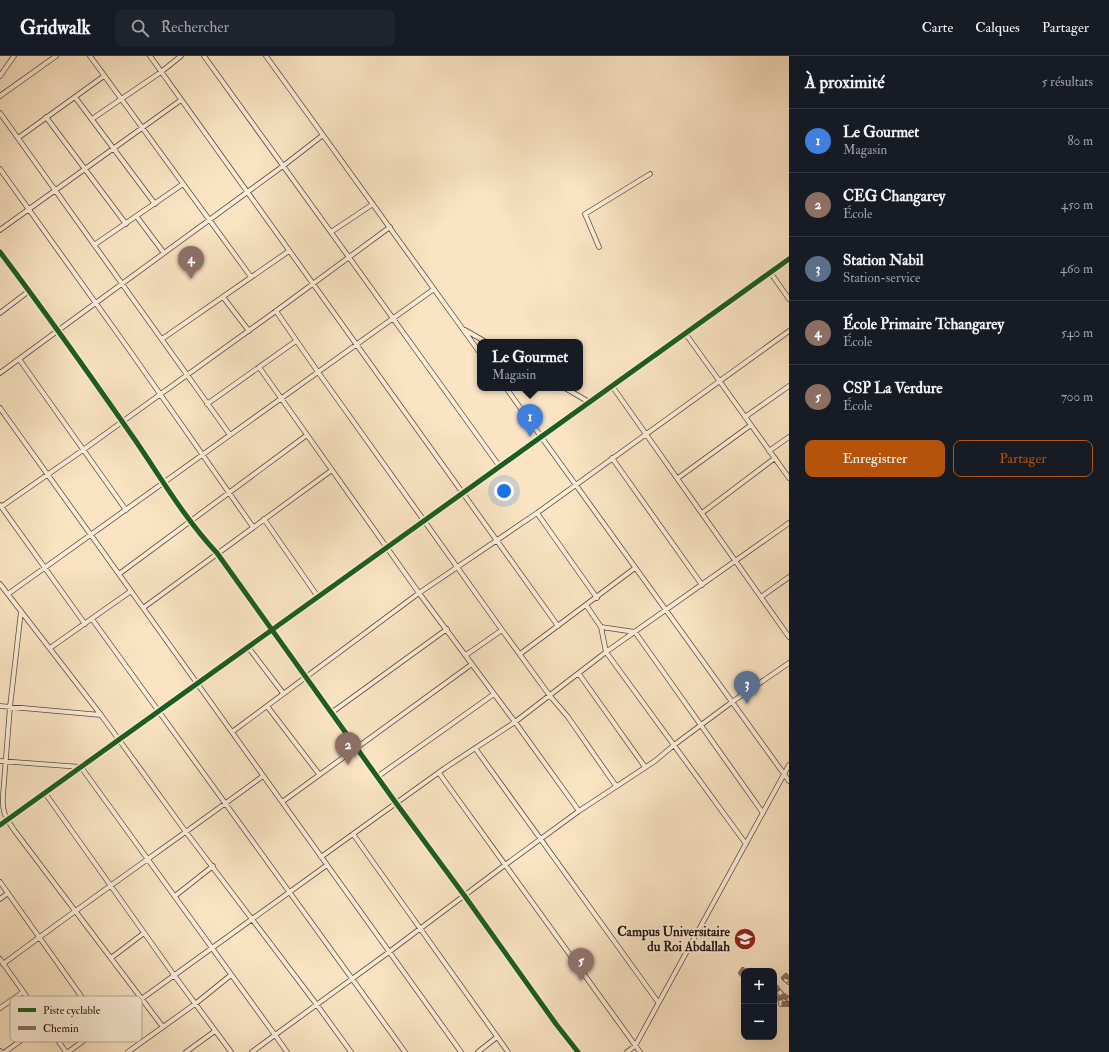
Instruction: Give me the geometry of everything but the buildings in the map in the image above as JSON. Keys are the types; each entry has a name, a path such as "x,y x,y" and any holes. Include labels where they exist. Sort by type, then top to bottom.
{"street":[{"path":"0,76 14,56"},
{"path":"0,96 56,56"},
{"path":"90,56 251,277"},
{"path":"150,56 463,493 496,542 558,626"},
{"path":"92,119 161,72 181,56"},
{"path":"204,56 500,466"},
{"path":"266,56 477,348"},
{"path":"18,138 104,76"},
{"path":"75,97 155,204"},
{"path":"0,230 181,100"},
{"path":"0,113 230,435"},
{"path":"46,117 126,224"},
{"path":"0,373 210,220 323,135"},
{"path":"0,169 253,527"},
{"path":"599,247 585,214 650,174"},
{"path":"94,245 183,184"},
{"path":"331,232 373,204"},
{"path":"137,216 164,253"},
{"path":"85,624 0,506 83,450 187,374 276,312 390,227"},
{"path":"162,339 289,250"},
{"path":"0,252 58,330 190,521 217,553 377,777 464,895 556,1024 578,1052"},
{"path":"0,825 789,259"},
{"path":"770,272 789,299"},
{"path":"8,594 434,289"},
{"path":"0,313 29,291"},
{"path":"223,297 249,331"},
{"path":"276,312 502,630 550,696 568,717 616,786"},
{"path":"463,329 481,339"},
{"path":"232,732 419,593 537,513 789,331"},
{"path":"685,333 789,478"},
{"path":"207,404 296,341"},
{"path":"19,359 126,510"},
{"path":"259,367 386,548 515,722 579,812"},
{"path":"612,386 788,634"},
{"path":"745,417 789,386"},
{"path":"508,391 789,781"},
{"path":"570,391 589,402"},
{"path":"0,408 461,1052"},
{"path":"678,478 751,425"},
{"path":"119,574 307,435"},
{"path":"769,451 789,437"},
{"path":"612,458 702,585"},
{"path":"702,513 775,458"},
{"path":"143,608 332,470"},
{"path":"537,513 597,598"},
{"path":"264,519 318,597"},
{"path":"321,857 439,773 515,722 606,652 789,523"},
{"path":"520,654 597,598 635,568"},
{"path":"761,597 789,577"},
{"path":"0,584 101,715 186,832 351,1052"},
{"path":"50,648 131,591"},
{"path":"586,605 601,627 606,652 746,844"},
{"path":"21,611 10,707 2,808 7,820 140,996"},
{"path":"92,619 405,1052"},
{"path":"601,627 635,632 763,813"},
{"path":"331,713 447,629"},
{"path":"466,655 502,630"},
{"path":"248,647 283,694"},
{"path":"252,1052 390,952 505,865 645,767 732,702 789,663"},
{"path":"282,802 472,664"},
{"path":"579,674 645,767"},
{"path":"377,777 494,694"},
{"path":"0,706 101,715"},
{"path":"267,706 319,774"},
{"path":"476,748 658,1002"},
{"path":"0,761 81,767 287,1052"},
{"path":"627,1052 635,1046 789,765"},
{"path":"439,773 640,1052"},
{"path":"3,964 263,776"},
{"path":"45,793 230,1052"},
{"path":"353,834 508,1052"},
{"path":"163,1027 142,999 327,865"},
{"path":"175,896 213,866"},
{"path":"0,882 80,996"},
{"path":"0,899 8,894"},
{"path":"111,958 144,933"},
{"path":"0,959 26,996"},
{"path":"128,1052 195,1004 231,975"},
{"path":"777,989 789,1000"},
{"path":"17,996 23,992"},
{"path":"777,998 780,999 781,1004 789,1004"},
{"path":"0,1008 10,1001"},
{"path":"186,1052 215,1031"},
{"path":"478,1052 497,1037"},
{"path":"5,1052 19,1042"},
{"path":"59,1042 67,1052 81,1042"}],"marked path":[{"path":"789,979 786,976 784,978 789,982"},
{"path":"777,989 782,995 789,999"},
{"path":"777,998 780,999 781,1004 789,1004"}],"cycle path":[{"path":"0,252 101,391 183,511 217,553 396,803 556,1024 578,1052"},
{"path":"0,825 789,259"}],"place":[{"name":"École Primaire Tchangarey","path":"191,279"},
{"name":"Le Gourmet","path":"530,437"},
{"name":"Station Nabil","path":"747,704"},
{"name":"CEG Changarey","path":"348,765"},
{"name":"Campus Universitaire du Roi Abdallah","path":"745,939"},
{"name":"CSP La Verdure","path":"581,981"}]}
